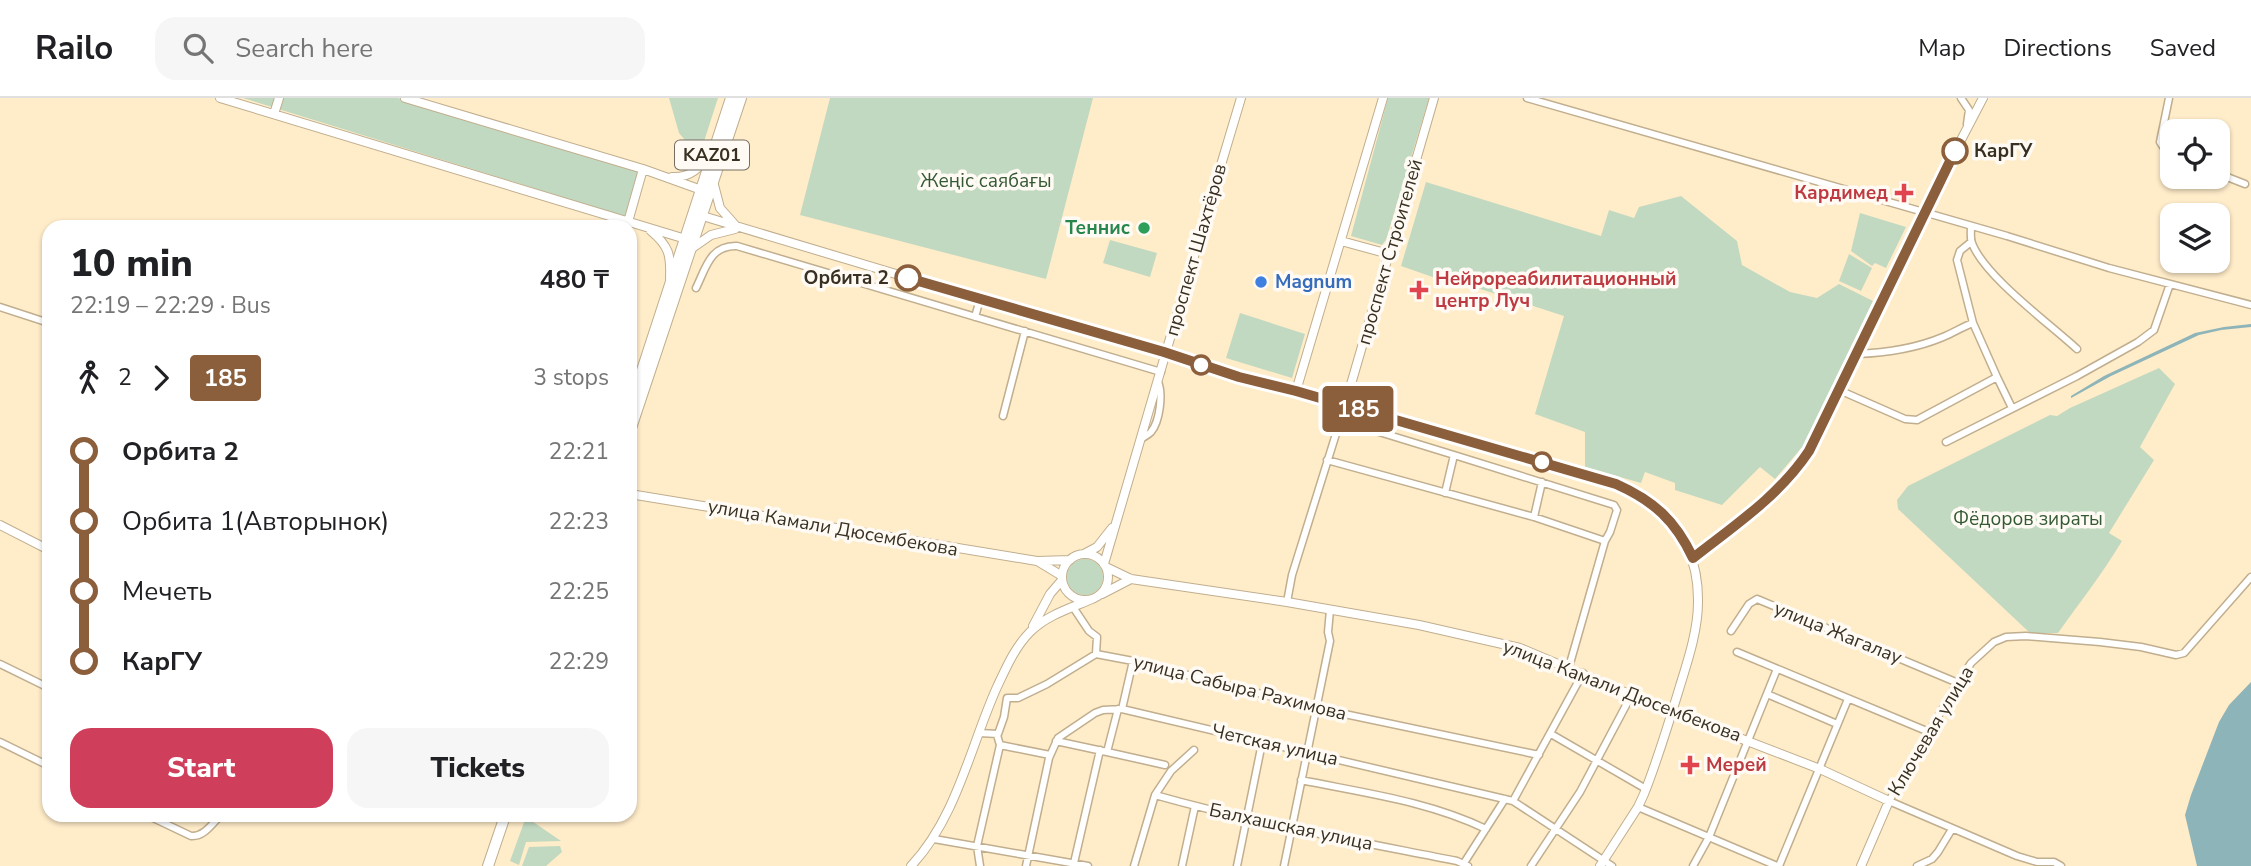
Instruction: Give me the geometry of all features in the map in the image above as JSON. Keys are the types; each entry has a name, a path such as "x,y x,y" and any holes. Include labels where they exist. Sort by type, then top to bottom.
{"highway":[{"name":"KАZ01","path":"637,409 690,243 731,98"},
{"name":"KАZ01","path":"705,191 713,181 741,98"},
{"name":"KАZ01","path":"637,386 670,285 690,243"},
{"path":"482,866 496,822"},
{"path":"488,866 503,822"}],"main road":[{"path":"220,98 621,220"},
{"path":"274,114 279,98"},
{"path":"405,98 674,177 684,176 703,165 717,140"},
{"name":"проспект Шахтёров","path":"1105,565 1241,98"},
{"path":"1296,391 1383,98"},
{"name":"проспект Строителей","path":"1345,405 1434,98"},
{"path":"1693,558 1754,511 1785,482 1809,451 1983,98"},
{"path":"647,170 705,191"},
{"path":"629,220 647,170"},
{"path":"713,181 720,208 738,228"},
{"path":"698,214 1239,377 1616,484 1638,494 1661,511 1682,536 1693,558 1699,603 1686,668 1646,789 1638,807 1601,863"},
{"path":"637,224 690,243 720,231 738,228"},
{"path":"646,227 664,244 671,258 670,285"},
{"path":"1341,241 1389,254"},
{"name":"улица Камали Дюсембекова","path":"637,495 1037,561"},
{"path":"1037,561 1070,560 1097,547 1116,523"},
{"path":"0,525 42,546"},
{"path":"1070,560 1063,570 1065,588 1080,600 1096,597 1107,582 1105,565 1093,556 1080,555"},
{"path":"1037,561 1062,578"},
{"name":"улица Камали Дюсембекова","path":"1105,565 1131,579 1287,602 1454,631 1503,643 1820,769 1889,801"},
{"path":"911,866 934,839 954,797 1008,663 1062,578"},
{"path":"1030,632 1042,622 1131,579"},
{"name":"Ключевая улица","path":"1861,866 1889,801"}],"street":[{"path":"1527,98 2170,285 2251,305"},
{"path":"1961,98 1969,110 1965,133"},
{"path":"2165,119 2169,98"},
{"path":"2230,178 2245,184"},
{"path":"1971,227 1971,242 1980,256 2017,297 2077,349"},
{"path":"1971,242 1960,251 1957,260 1973,323 2012,408"},
{"path":"696,288 708,261 718,250 727,246 754,250 1161,372"},
{"path":"925,301 930,284"},
{"path":"1945,442 2138,342 2154,330 2170,285"},
{"path":"975,317 980,299"},
{"path":"0,307 42,321"},
{"path":"1856,354 1918,344 1943,337 1973,323"},
{"path":"1003,416 1025,331"},
{"path":"1095,352 1100,334"},
{"path":"1839,390 1905,419 1917,420 1997,377"},
{"path":"1287,602 1292,575 1345,405"},
{"path":"1340,420 1614,505 1617,510 1611,532 1605,541 1569,667"},
{"path":"1445,493 1454,455"},
{"path":"1327,460 1534,517 1605,541"},
{"path":"1534,517 1542,482"},
{"name":"Ключевая улица","path":"1889,801 1958,682 1971,663 1989,645 2006,637 2026,636 2100,642 2176,655 2184,653 2251,577"},
{"name":"улица Жагалау","path":"1731,631 1749,604 1757,599 1958,682"},
{"path":"980,866 978,846 1000,745 997,735 1007,698 1018,698 1071,671 1096,654 1097,637 1088,631 1073,607"},
{"path":"1283,866 1330,641 1329,610"},
{"path":"1737,652 1929,732"},
{"name":"улица Сабыра Рахимова","path":"1096,654 1316,708 1539,755"},
{"path":"1074,863 1104,751 1120,709 1133,661"},
{"path":"0,664 42,685"},
{"path":"1693,866 1709,837 1777,669"},
{"path":"1461,864 1539,755 1583,673"},
{"path":"1531,866 1580,792 1632,694"},
{"path":"1767,694 1837,724"},
{"path":"1638,807 1778,866 1848,699"},
{"path":"1026,866 1050,755 1056,741 1095,713 1120,709"},
{"name":"Четская улица","path":"1120,709 1509,800 1555,828 1601,863 1612,866"},
{"path":"979,733 997,735"},
{"path":"1551,734 1646,789"},
{"path":"1056,741 1165,765"},
{"path":"0,742 42,763"},
{"path":"1237,866 1262,743"},
{"path":"1000,745 1050,755"},
{"path":"1134,866 1155,795 1171,771 1194,750"},
{"path":"1301,780 1437,809 1460,816 1486,829"},
{"name":"Балхашская улица","path":"1155,795 1290,828 1461,864"},
{"name":"улица Камали Дюсембекова","path":"1889,801 2017,856 2037,862 2054,862 2061,866"},
{"path":"1182,866 1195,806"},
{"path":"162,822 196,837 214,822"},
{"path":"1917,866 1932,859 1952,829"},
{"path":"934,839 1088,866"}],"green space":[{"path":"243,98 398,98 642,172 627,217"},
{"path":"669,98 718,98 699,157 679,133"},
{"name":"Жеңіс саябағы","path":"830,98 1093,98 1046,279 800,215"},
{"path":"1388,98 1429,98 1386,240 1382,245 1351,236"},
{"path":"1426,182 1601,236 1609,210 1634,218 1639,207 1681,196 1737,241 1742,265 1790,292 1817,298 1839,284 1873,301 1804,445 1775,479 1760,467 1722,505 1675,490 1675,483 1645,472 1641,483 1585,467 1585,432 1535,414 1564,316 1465,284 1464,288 1401,266"},
{"path":"1860,213 1906,227 1886,268 1875,263 1872,266 1851,251"},
{"path":"1110,240 1157,253 1150,277 1103,263"},
{"path":"1849,254 1872,268 1861,291 1839,281"},
{"path":"1240,313 1305,334 1292,378 1226,358"},
{"name":"Фёдоров зираты","path":"2159,368 2175,384 2140,447 2154,460 2109,533 2122,541 2058,633 2030,633 1898,509 1897,500 1908,486 2050,415 2057,416"},
{"path":"1085,559 1098,564 1103,577 1098,590 1085,595 1072,590 1067,577 1072,564"},
{"path":"524,822 533,822 561,841 526,842 519,865 510,861"},
{"path":"560,846 562,852 546,866 522,866 529,847"}],"water":[{"path":"2251,324 2251,327 2199,335 2071,398 2104,376 2195,333"},
{"path":"2251,682 2251,866 2197,866 2185,815 2219,722 2229,705"}],"bus line":[{"name":"185","path":"908,278 1164,352 1239,377 1616,484 1638,494 1661,511 1682,536 1693,558 1761,505 1800,465 1818,435 1955,151"}],"place":[{"name":"КарГУ","path":"1955,151"},
{"name":"Кардимед","path":"1904,193"},
{"name":"Теннис","path":"1144,228"},
{"name":"Орбита 2","path":"908,278"},
{"name":"Magnum","path":"1261,282"},
{"name":"Нейрореабилитационный центр Луч","path":"1419,290"},
{"name":"Мерей","path":"1690,765"}]}
